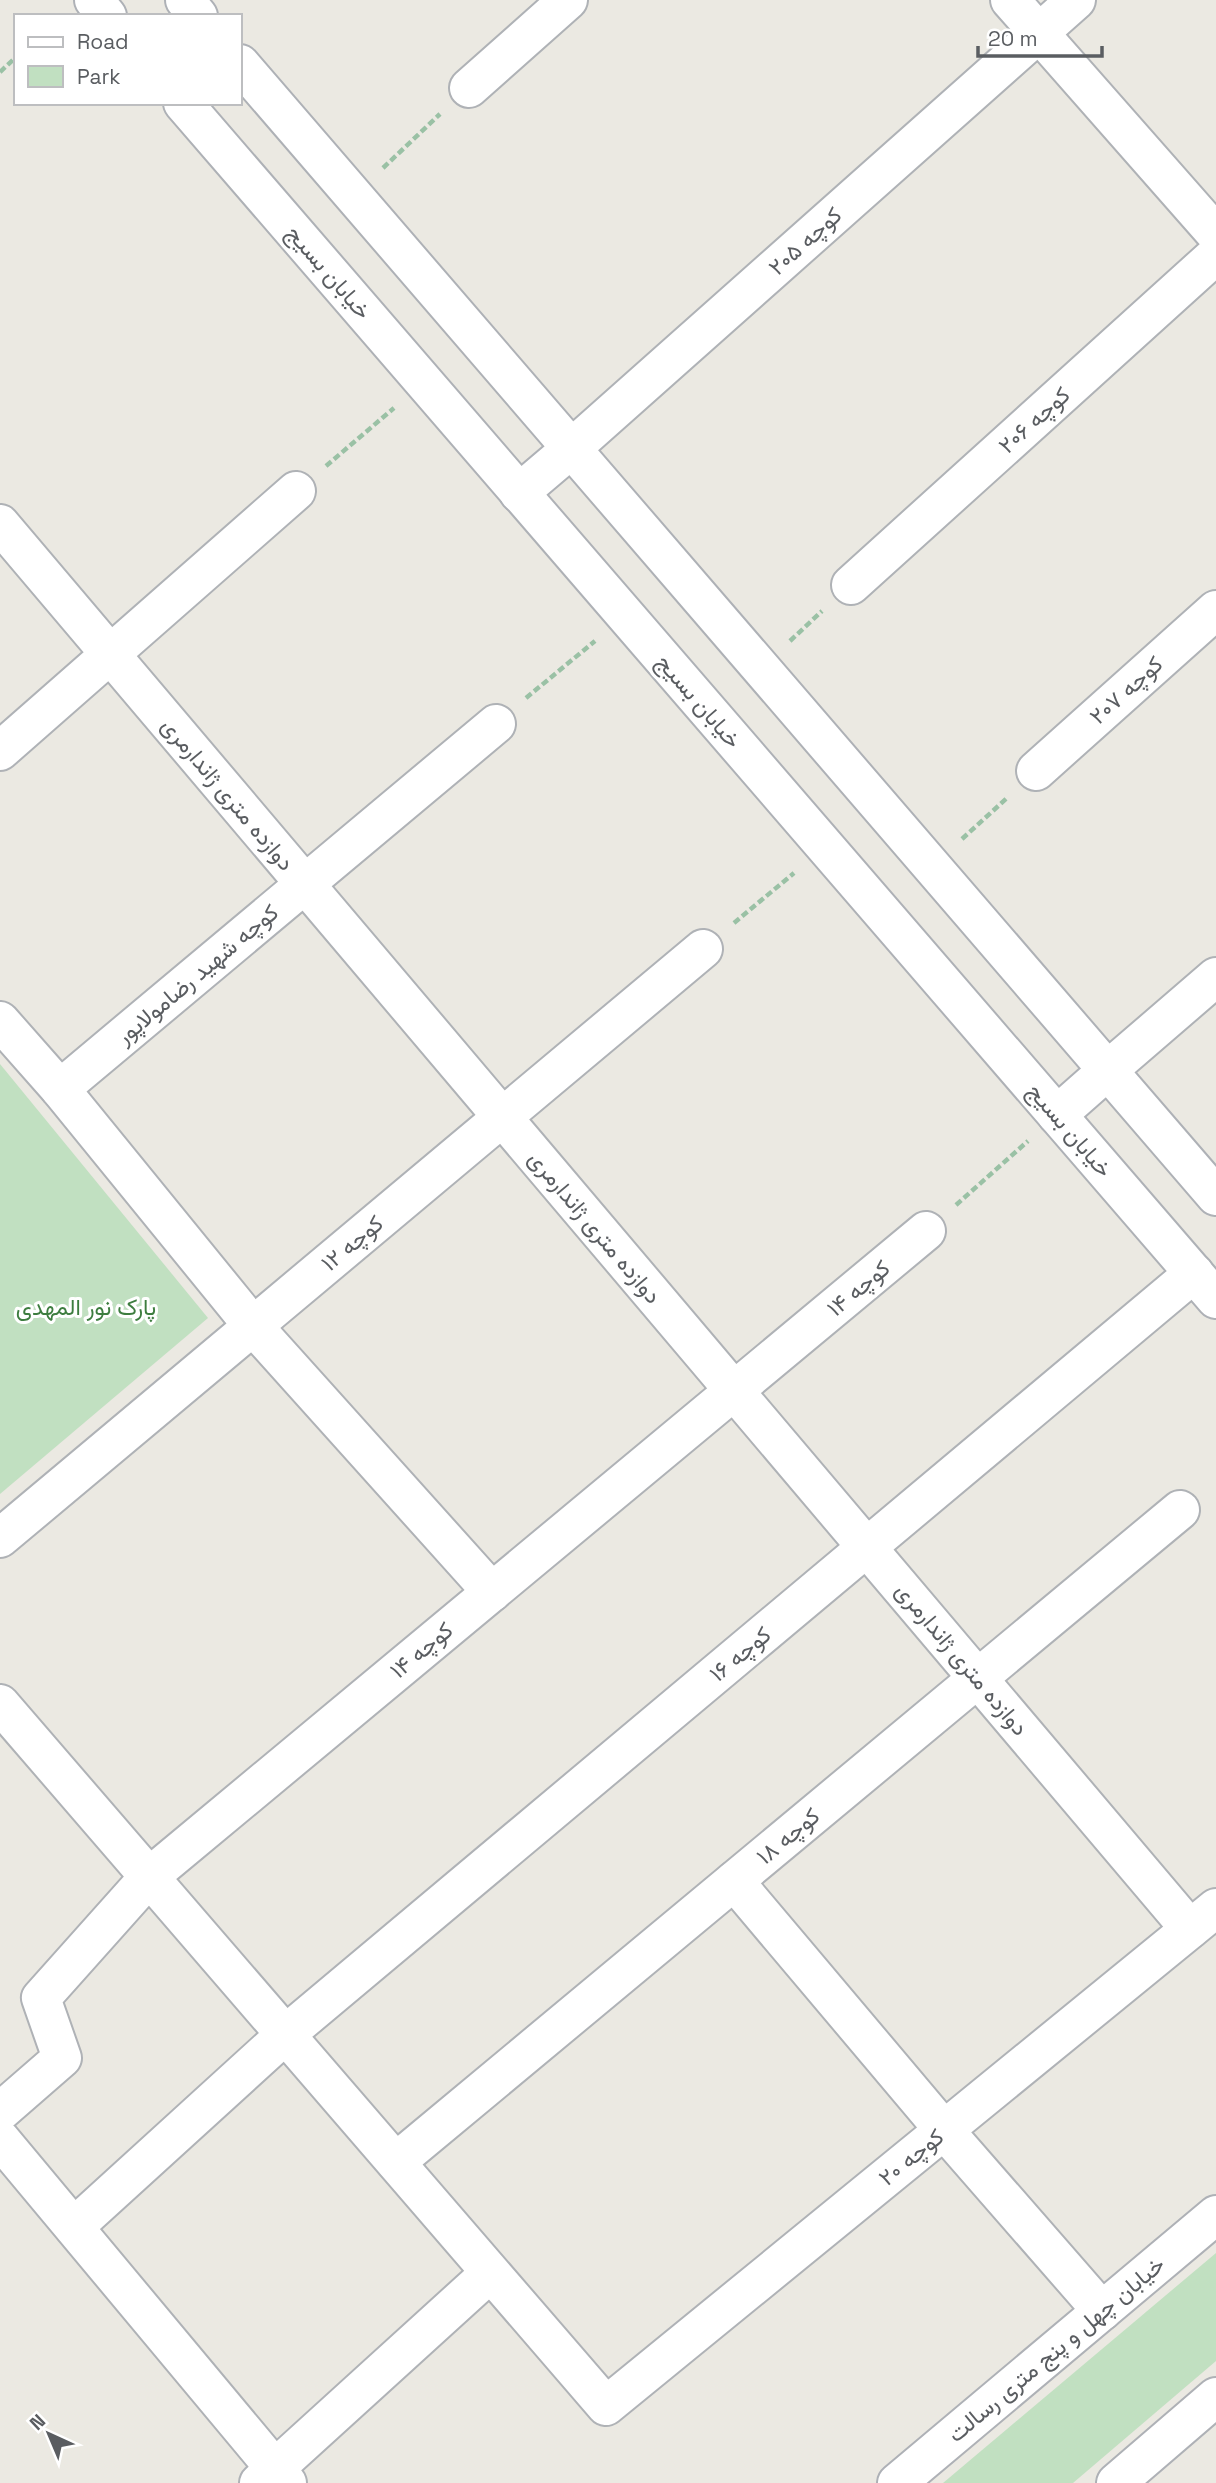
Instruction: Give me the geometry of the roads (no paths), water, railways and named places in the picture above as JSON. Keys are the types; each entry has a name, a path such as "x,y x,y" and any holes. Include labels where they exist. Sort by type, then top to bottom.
{"street":[{"path":"94,0 105,14"},
{"path":"185,0 196,14"},
{"path":"469,88 568,0"},
{"path":"1010,0 1216,234"},
{"name":"۲۰۵ کوچه","path":"519,493 1076,0"},
{"path":"242,66 1216,1196"},
{"name":"خیابان بسیج","path":"185,105 1205,1286"},
{"name":"۲۰۶ کوچه","path":"851,584 1216,255"},
{"path":"0,751 296,491"},
{"name":"دوازده متری ژاندارمری","path":"0,524 978,1678 1203,1918"},
{"name":"۲۰۷ کوچه","path":"1036,771 1216,610"},
{"name":"کوچه شهید رضامولاپور","path":"60,1089 496,724"},
{"name":"۱۲ کوچه","path":"0,1538 704,949"},
{"path":"1057,1115 1216,977"},
{"path":"0,1021 60,1089 253,1326 492,1592"},
{"name":"‍‍ ۱۴ کوچه","path":"0,2112 62,2058 41,1997 149,1877 926,1231"},
{"name":"۱۶ کوچه","path":"74,2227 286,2034 867,1547 1205,1286"},
{"name":"۱۸ کوچه","path":"396,2162 1180,1510"},
{"path":"0,1704 490,2273 274,2478 0,2138"},
{"path":"734,1881 944,2130 1102,2311"},
{"name":"۲۰ کوچه","path":"490,2273 606,2406 1203,1918"},
{"name":"خیابان چهل و پنج متری رسالت","path":"897,2483 1216,2215"},
{"path":"1116,2483 1216,2397"}],"park label":[{"name":"پارک نور المهدی","path":"86,1307"}]}
